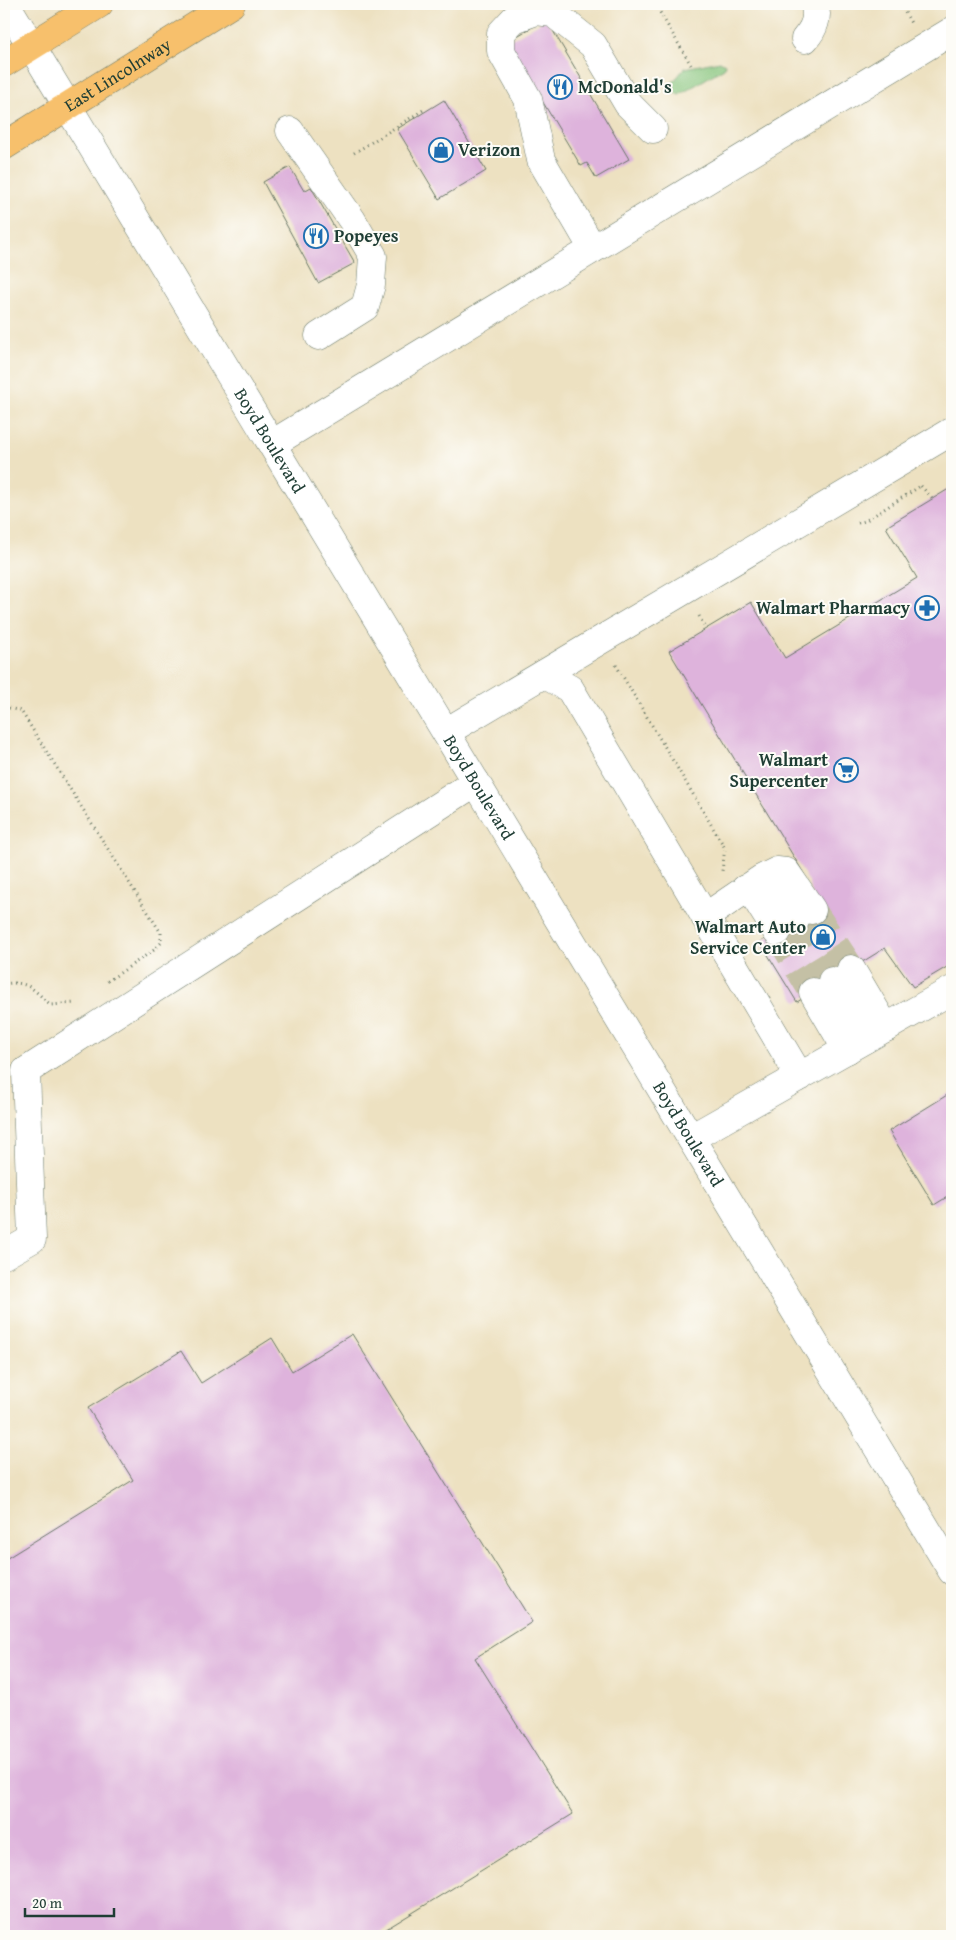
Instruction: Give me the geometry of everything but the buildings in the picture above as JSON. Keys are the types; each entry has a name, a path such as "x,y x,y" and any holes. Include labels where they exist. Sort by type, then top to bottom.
{"main road":[{"path":"4,63 99,4"},
{"name":"East Lincolnway","path":"4,146 231,4"}],"street":[{"name":"Boyd Boulevard","path":"6,4 952,1571"},
{"path":"805,39 812,32 816,21 814,4"},
{"path":"593,249 541,160 528,99 501,51 501,33 514,19 536,11 553,13 593,45 628,104 653,129"},
{"path":"272,444 952,31"},
{"path":"290,131 352,220 373,256 371,285 365,308 320,336"},
{"path":"446,732 952,431"},
{"path":"544,674 570,689 800,1077"},
{"path":"4,1255 32,1239 26,1071 476,782"},
{"path":"705,917 753,884 777,871 786,872 795,921 752,892 753,884"},
{"path":"866,1039 832,981 866,1039"},
{"path":"691,1138 952,990"}],"path":[{"path":"655,4 691,65"},
{"path":"354,153 425,109"},
{"path":"921,486 933,499"},
{"path":"697,613 706,629"},
{"path":"614,662 725,848 722,872"},
{"path":"4,708 21,711 161,932 160,943 154,950 97,988"},
{"path":"4,984 17,982 30,986 50,1005 73,1005 81,999"}],"green space":[{"path":"720,61 725,64 724,68 679,95 673,92 672,83 685,68"}],"tunnel":[{"path":"812,910 851,969"},
{"path":"795,921 832,981"},
{"path":"777,932 813,992"}],"place":[{"name":"McDonald's","path":"560,87"},
{"name":"Verizon","path":"441,150"},
{"name":"Popeyes","path":"316,236"},
{"name":"Walmart Pharmacy","path":"927,608"},
{"name":"Walmart Supercenter","path":"846,770"},
{"name":"Walmart Auto Service Center","path":"823,937"}]}
